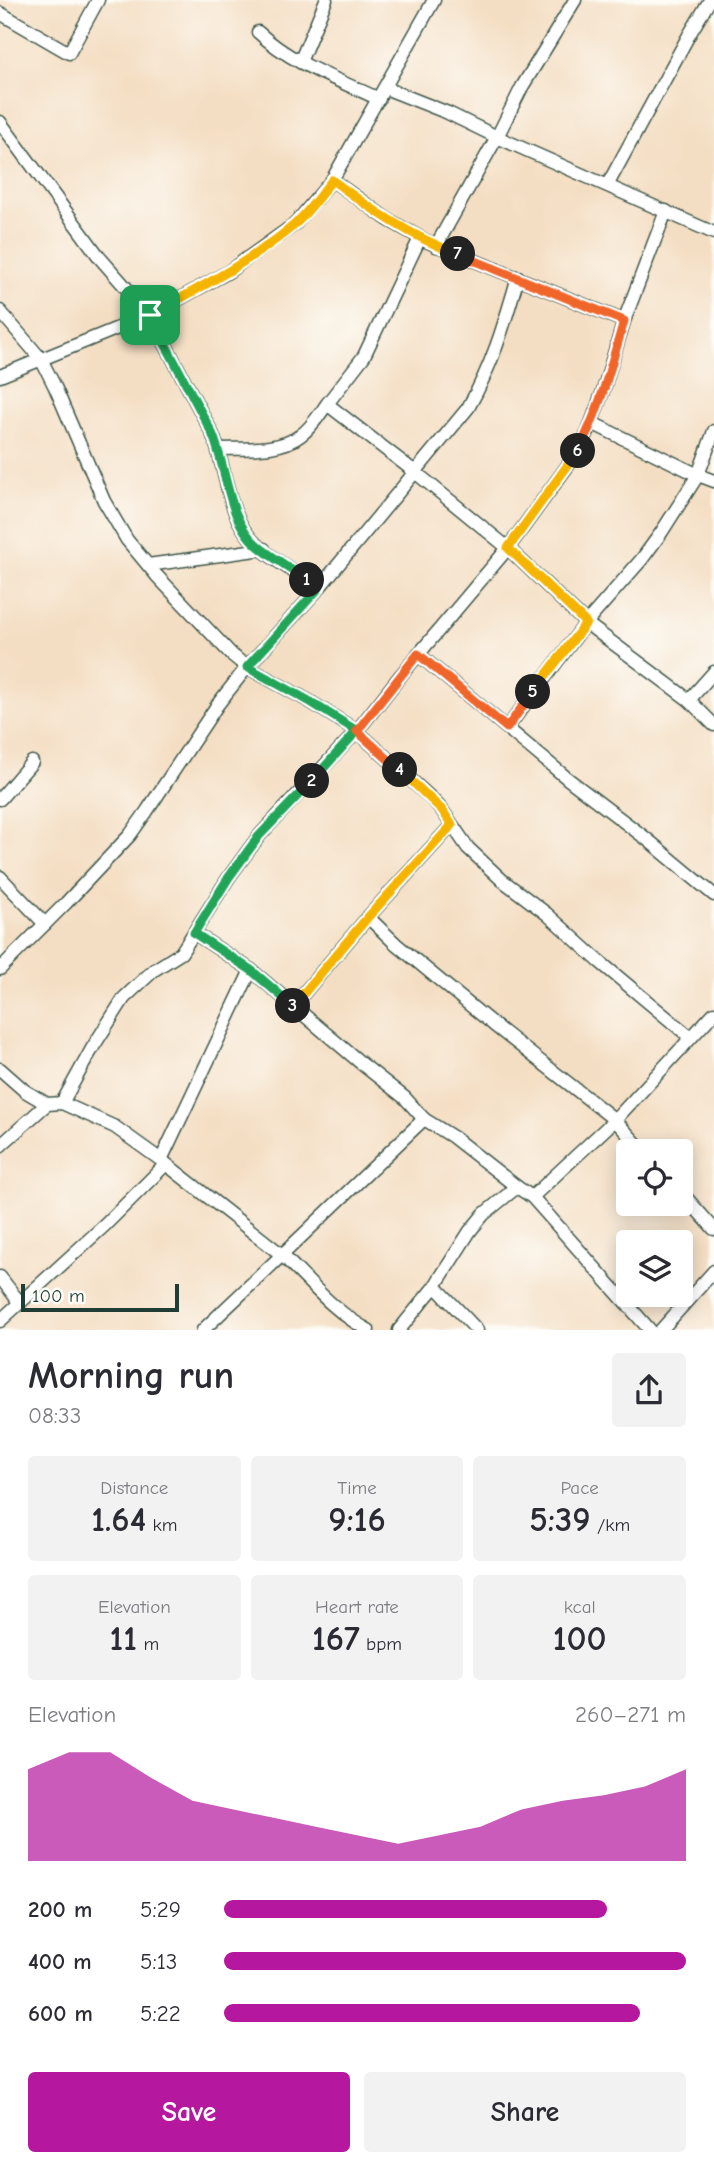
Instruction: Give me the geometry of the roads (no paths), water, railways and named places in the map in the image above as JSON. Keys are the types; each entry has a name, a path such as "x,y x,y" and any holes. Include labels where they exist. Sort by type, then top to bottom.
{"street":[{"path":"0,13 69,53 99,0"},
{"path":"300,62 326,0"},
{"path":"0,376 150,315 228,272 295,224 332,180 434,0"},
{"path":"436,246 522,87 575,0"},
{"path":"608,184 710,0"},
{"path":"258,32 275,48 300,62 382,93 448,113 714,233"},
{"path":"0,122 100,258 150,315 218,449 238,519 247,534 264,550 319,588"},
{"path":"332,180 387,219 436,246 624,321"},
{"path":"62,1103 124,998 154,970 181,953 229,877 259,836 357,731 508,548 577,453 592,423 624,321 666,211"},
{"path":"218,449 265,447 286,443 301,435 364,356 420,238"},
{"path":"0,969 130,835 218,704 247,667 319,588 468,408 486,377 518,277"},
{"path":"0,311 41,359 104,501 127,540 232,655 247,667 357,731 432,799 468,848 502,880 547,914 690,1037"},
{"path":"327,404 508,548 586,623 689,700 714,725"},
{"path":"592,423 714,481"},
{"path":"507,728 586,623 662,534 698,475 714,431"},
{"path":"148,565 264,550"},
{"path":"418,654 714,895"},
{"path":"689,700 714,672"},
{"path":"0,799 32,762"},
{"path":"293,1006 368,917 452,825"},
{"path":"0,877 45,924"},
{"path":"368,917 396,944 494,1025 615,1120 632,1139"},
{"path":"194,933 251,970 405,1098 424,1119 453,1137 532,1197 650,1329"},
{"path":"0,1321 105,1225 164,1162 251,970"},
{"path":"532,1197 615,1120 714,1013"},
{"path":"0,1069 25,1091 47,1104 62,1103 115,1127 282,1255 331,1304 368,1329"},
{"path":"0,1146 47,1104"},
{"path":"203,1329 424,1119"},
{"path":"399,1329 435,1286 484,1214 517,1187"},
{"path":"693,1205 714,1229"},
{"path":"661,1329 714,1271"},
{"path":"0,1277 20,1303"},
{"path":"435,1286 477,1329"}]}
